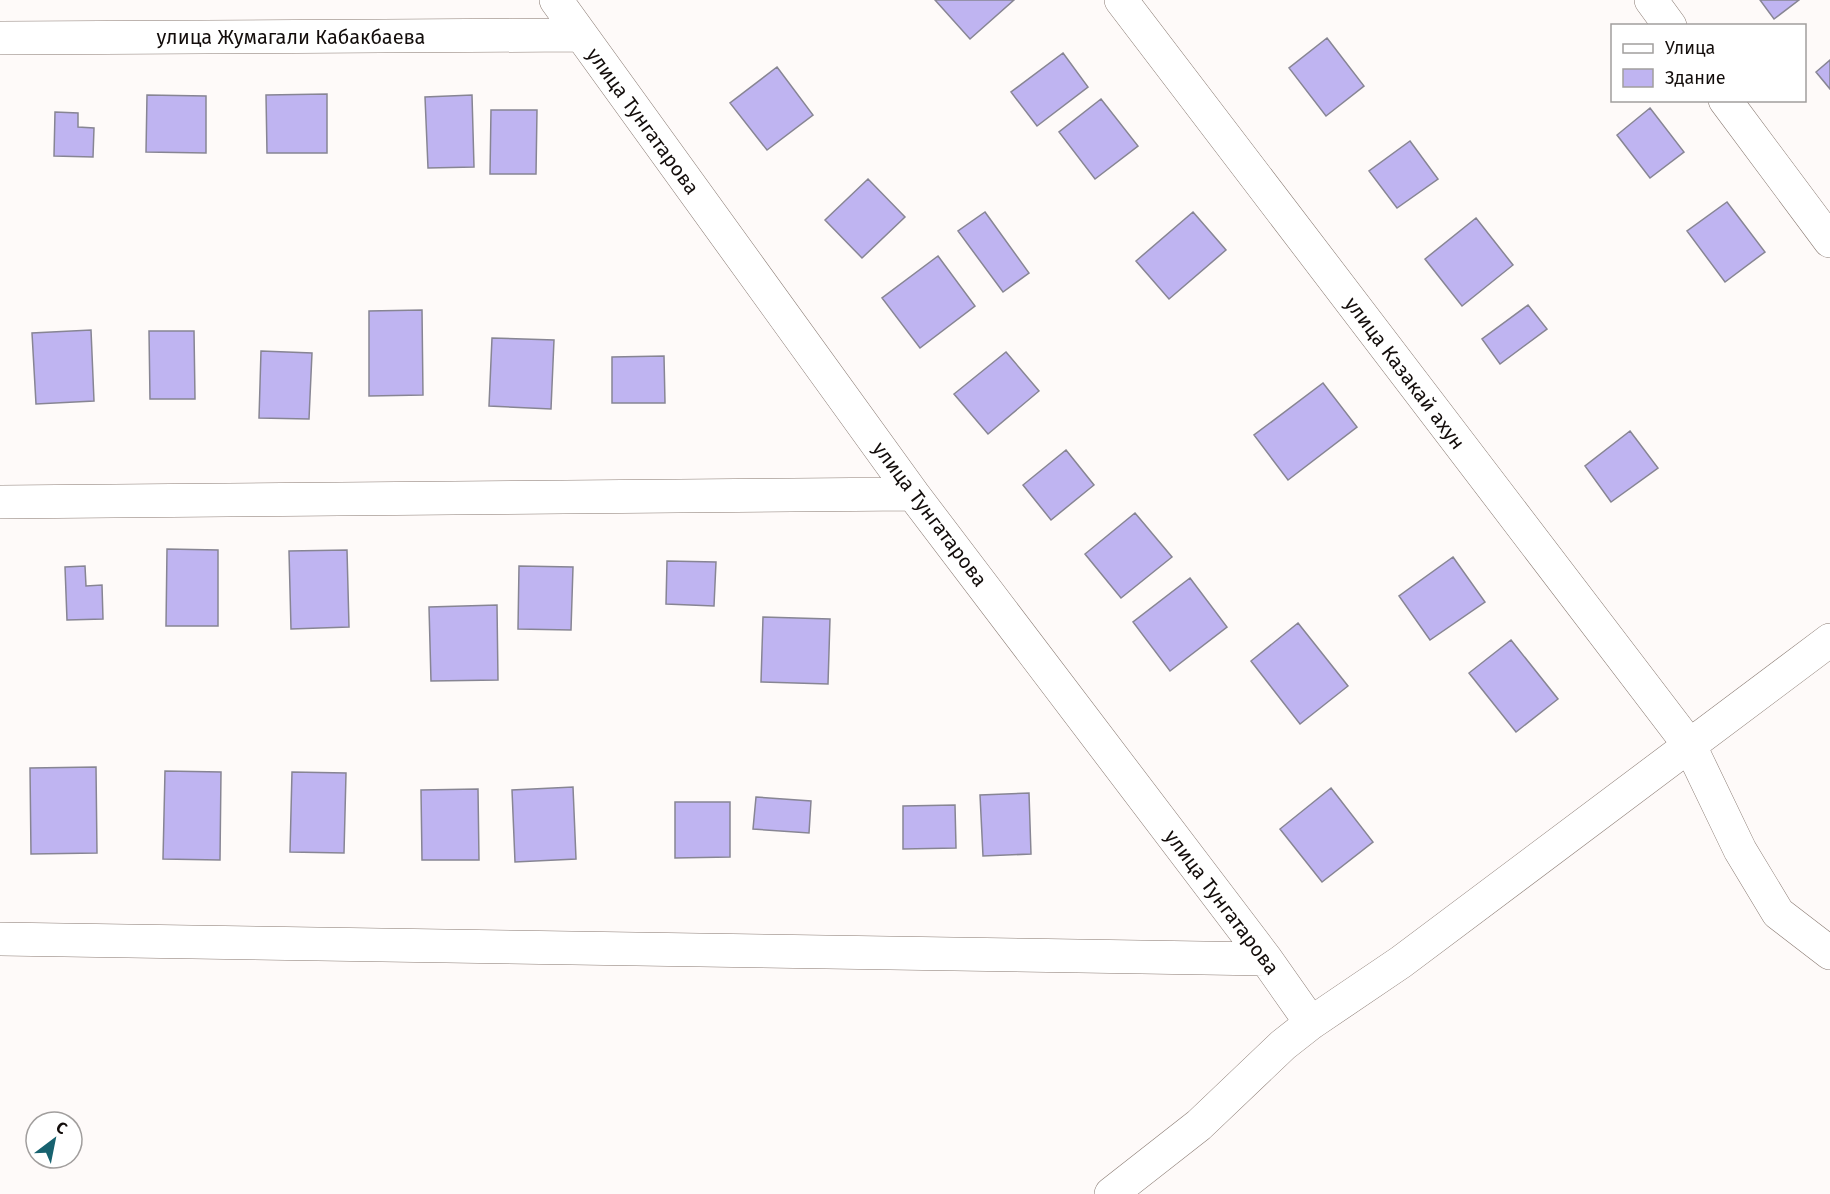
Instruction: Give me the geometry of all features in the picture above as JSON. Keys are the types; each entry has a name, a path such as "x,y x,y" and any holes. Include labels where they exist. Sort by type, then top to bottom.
{"street":[{"name":"улица Тунгатарова","path":"555,0 913,494 1266,959 1311,1023"},
{"name":"улица Казакай ахун","path":"1121,0 1690,746 1740,850 1778,913 1830,953"},
{"path":"1651,0 1669,24"},
{"name":"улица Жумагали Кабакбаева","path":"0,38 581,35"},
{"path":"1726,102 1830,242"},
{"path":"0,502 913,494"},
{"path":"1111,1194 1199,1125 1283,1045 1311,1023 1401,962 1830,640"},
{"path":"0,939 1266,959"}],"building":[{"path":"935,0 1014,0 970,39"},
{"path":"1760,0 1799,0 1774,19"},
{"path":"1327,38 1364,86 1326,116 1289,68"},
{"path":"1063,53 1088,87 1037,126 1011,92"},
{"path":"1830,60 1830,89 1816,72"},
{"path":"777,67 813,115 767,150 730,103"},
{"path":"327,94 327,153 267,153 266,95"},
{"path":"147,95 206,96 206,153 146,152"},
{"path":"472,95 474,167 428,168 425,97"},
{"path":"1101,99 1138,146 1095,179 1059,132"},
{"path":"1650,108 1684,152 1650,178 1617,135"},
{"path":"491,110 537,110 536,174 490,174"},
{"path":"55,112 78,113 78,127 94,128 93,157 54,156"},
{"path":"1410,141 1438,179 1397,208 1369,171"},
{"path":"868,179 905,217 862,258 825,220"},
{"path":"1727,202 1765,252 1725,282 1687,231"},
{"path":"985,212 1029,273 1003,292 958,231"},
{"path":"1193,212 1226,250 1169,299 1136,261"},
{"path":"1476,218 1513,265 1462,306 1425,259"},
{"path":"938,256 975,306 920,348 882,298"},
{"path":"1528,305 1547,329 1500,364 1482,339"},
{"path":"422,310 423,395 369,396 369,311"},
{"path":"91,330 94,401 36,404 32,333"},
{"path":"149,331 194,331 195,399 150,399"},
{"path":"492,338 554,340 551,409 489,406"},
{"path":"261,351 312,353 309,419 259,418"},
{"path":"1006,352 1039,391 988,434 954,394"},
{"path":"664,356 665,403 612,403 612,357"},
{"path":"1323,383 1357,427 1288,480 1254,435"},
{"path":"1630,431 1658,468 1611,502 1585,466"},
{"path":"1066,450 1094,485 1051,520 1023,485"},
{"path":"1135,513 1172,557 1121,598 1085,554"},
{"path":"167,549 218,550 218,626 166,626"},
{"path":"347,550 349,627 291,629 289,551"},
{"path":"1453,557 1485,602 1430,640 1399,596"},
{"path":"667,561 716,562 714,606 666,604"},
{"path":"85,566 86,586 102,585 103,619 67,620 65,567"},
{"path":"519,566 573,567 571,630 518,629"},
{"path":"1190,578 1227,627 1170,671 1133,622"},
{"path":"497,605 498,680 431,681 429,607"},
{"path":"763,617 830,619 828,684 761,682"},
{"path":"1298,623 1348,686 1300,724 1251,661"},
{"path":"1511,640 1558,699 1516,732 1469,673"},
{"path":"96,767 97,853 31,854 30,768"},
{"path":"165,771 221,772 220,860 163,859"},
{"path":"292,772 346,773 344,853 290,852"},
{"path":"573,787 576,859 515,862 512,790"},
{"path":"1331,788 1373,842 1322,882 1280,829"},
{"path":"478,789 479,860 422,860 421,790"},
{"path":"1029,793 1031,854 983,856 980,795"},
{"path":"756,797 811,801 809,833 753,829"},
{"path":"675,802 730,802 730,857 675,858"},
{"path":"955,805 956,848 903,849 903,806"}]}
